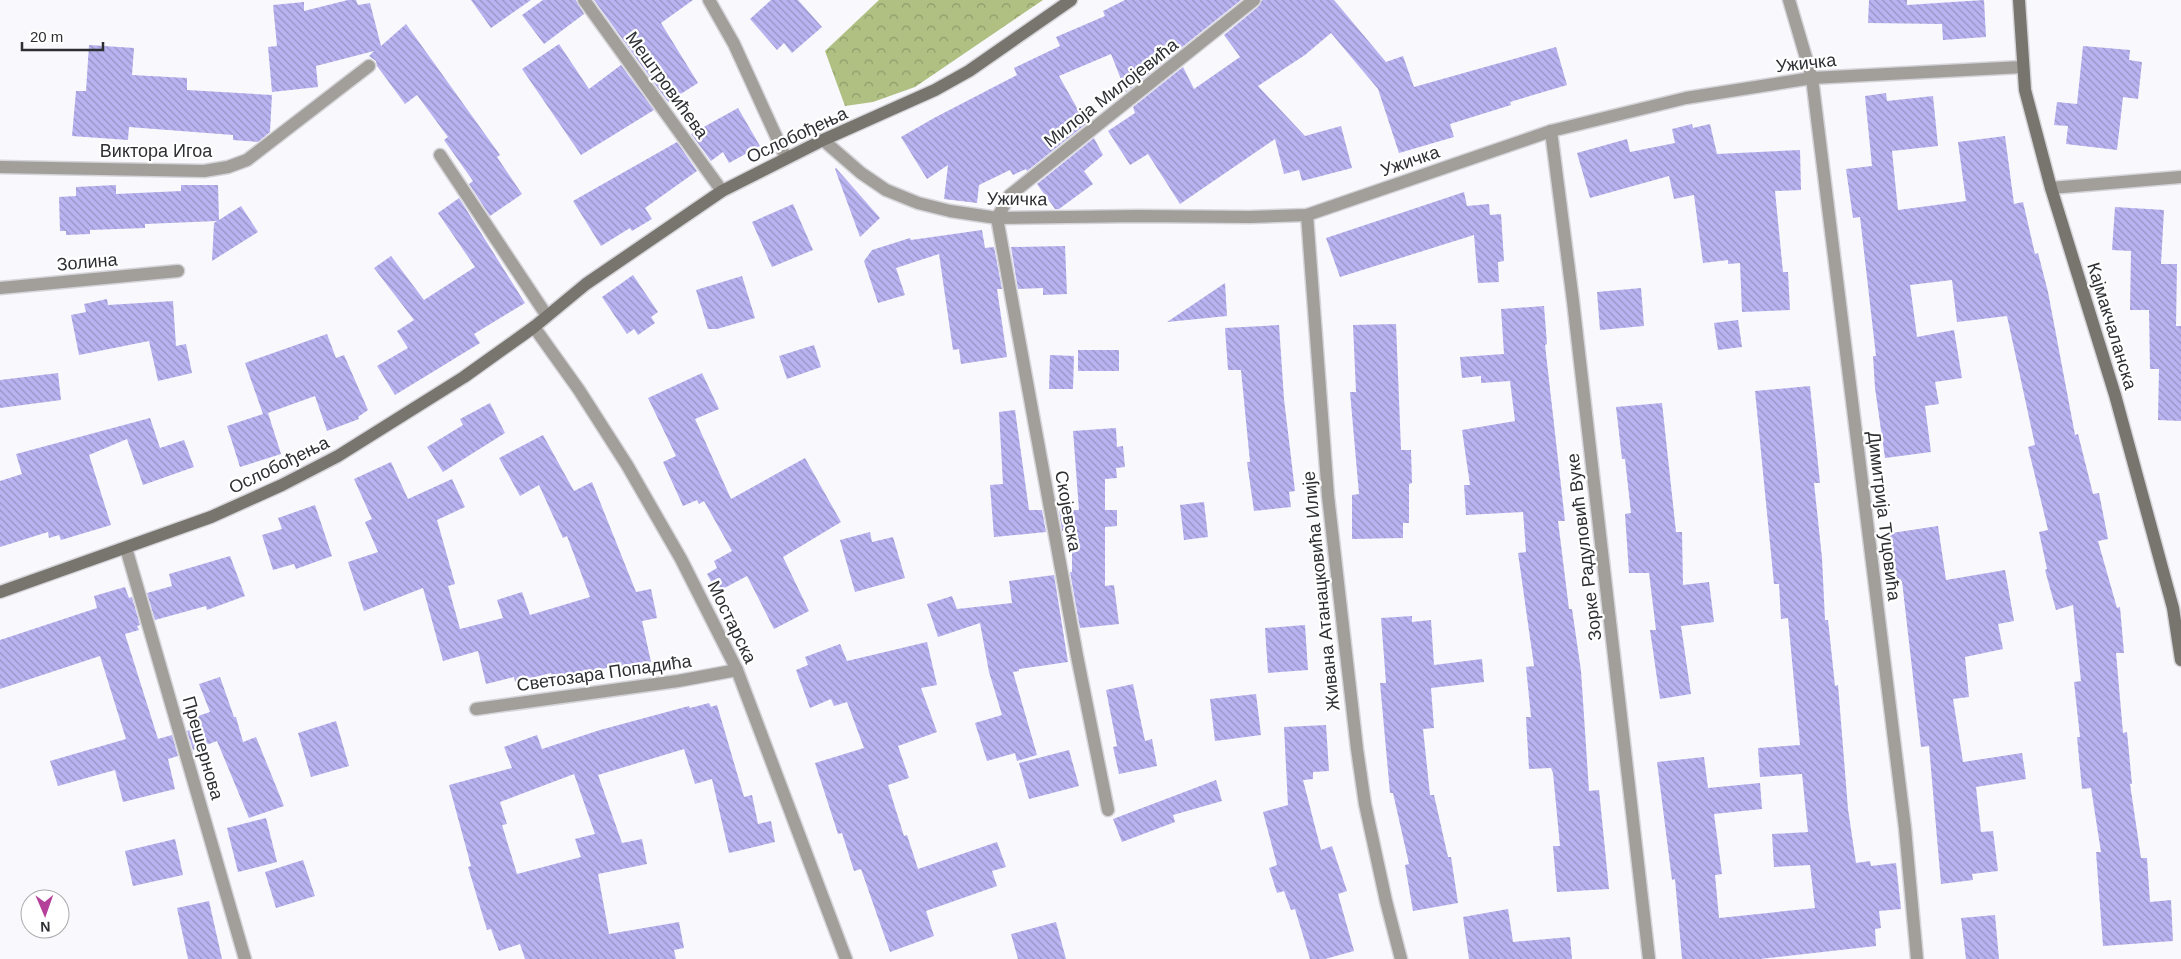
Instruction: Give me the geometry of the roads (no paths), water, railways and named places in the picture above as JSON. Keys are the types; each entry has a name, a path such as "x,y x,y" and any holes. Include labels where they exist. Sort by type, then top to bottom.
{"street":[{"name":"Мештровићева","path":"584,0 722,191"},
{"path":"709,0 734,44 786,158"},
{"name":"Ослобођења","path":"0,592 212,517 282,485 338,456 464,377 534,327 586,284 722,191 823,140 881,115 960,76 1072,0"},
{"name":"Милоја Милојевића","path":"998,218 1010,195 1254,0"},
{"name":"Димитрија Туцовића","path":"1789,0 1812,78 1902,809 1917,959"},
{"name":"Кајмакчаланска","path":"2019,0 2025,90 2051,188 2115,395 2173,608 2181,660"},
{"name":"Виктора Игоа","path":"0,167 204,171 228,167 247,160 369,66"},
{"name":"Ужичка","path":"823,140 861,173 886,190 918,203 950,211 998,218 1306,215 1551,131 1686,98 1812,78 2022,67"},
{"name":"Зорке Радуловић Вуке","path":"1551,131 1573,301 1649,959"},
{"path":"440,155 547,316"},
{"path":"2051,188 2181,177"},
{"name":"Живана Атанацковића Илије","path":"1306,215 1327,490 1357,749 1367,814 1401,959"},
{"name":"Скојевска","path":"998,218 1077,656 1108,810"},
{"name":"Золина","path":"0,288 178,271"},
{"name":"Мостарска","path":"534,327 579,390 627,466 681,559 737,670 846,959"},
{"name":"Прешернова","path":"126,548 245,959"},
{"name":"Светозара Попадића","path":"476,709 678,681 737,670"}]}
